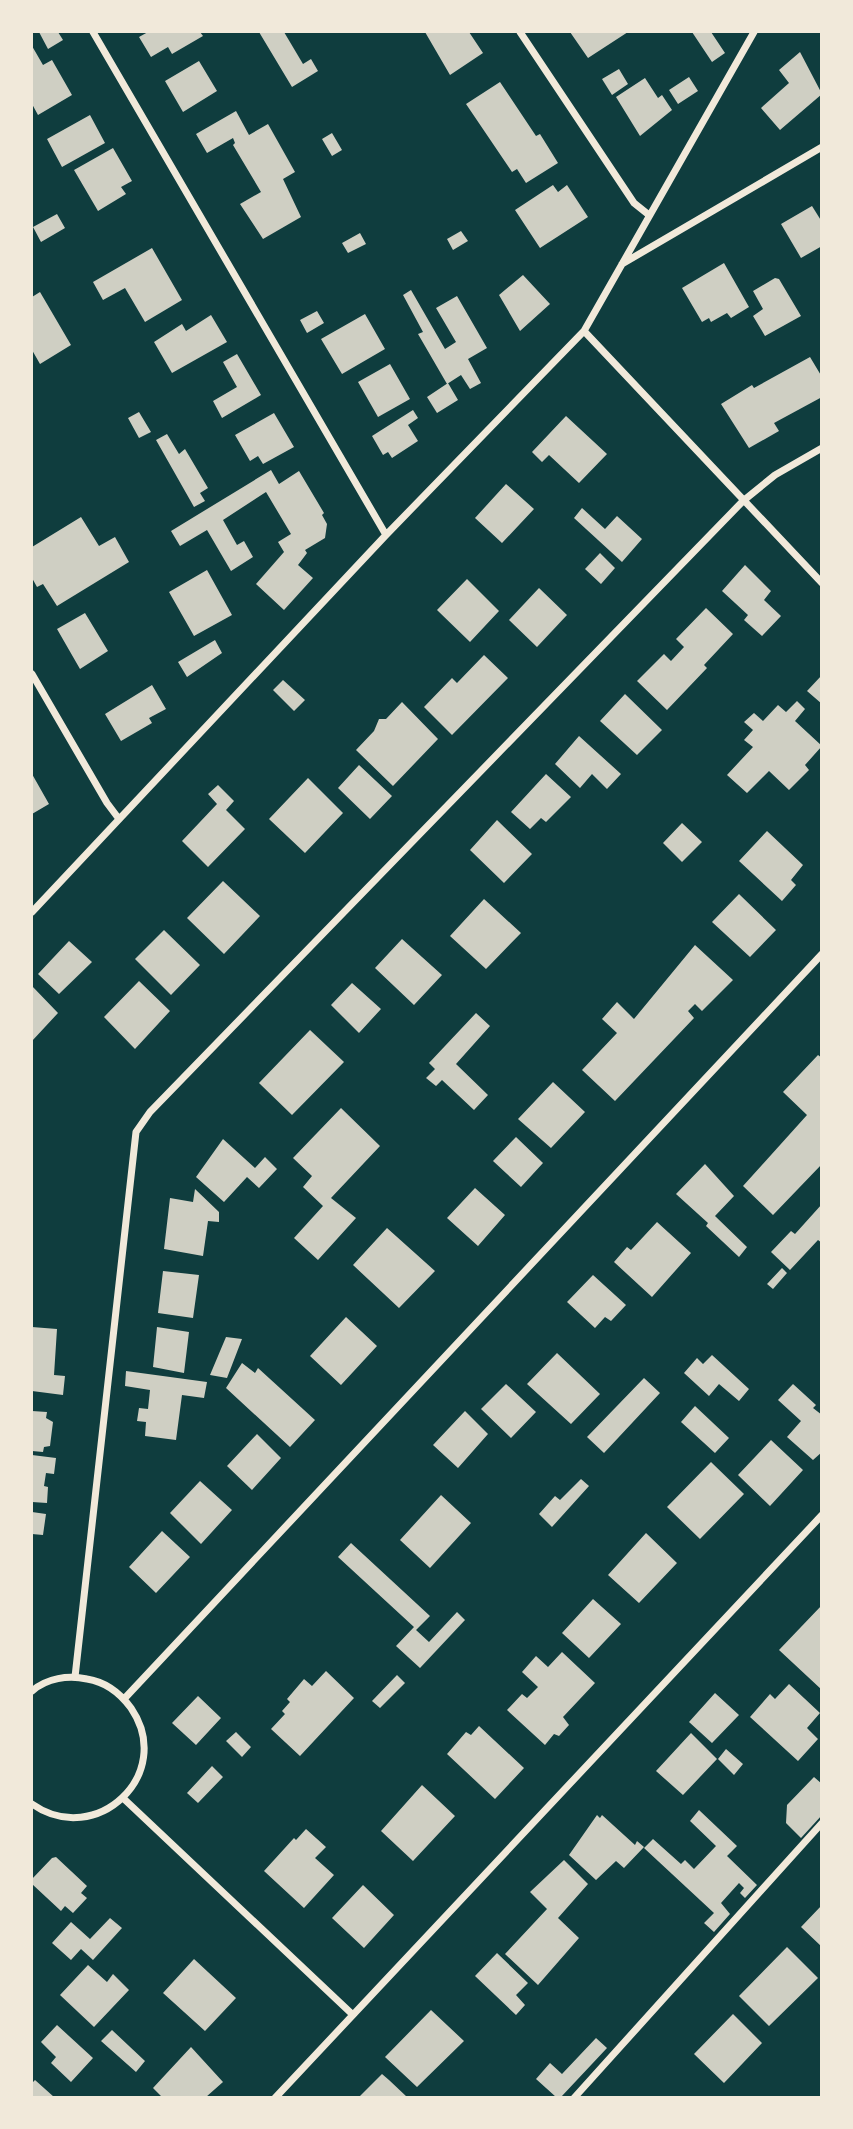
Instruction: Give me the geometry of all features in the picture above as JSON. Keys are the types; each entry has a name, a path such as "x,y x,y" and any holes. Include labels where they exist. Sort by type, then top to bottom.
{"street":[{"path":"93,32 386,535"},
{"path":"520,32 634,203 649,215"},
{"path":"32,912 386,535 584,331 754,32"},
{"path":"621,264 821,147"},
{"path":"584,331 821,583"},
{"path":"75,1677 135,1132 159,1102 743,500 775,475 821,448"},
{"path":"32,674 107,803 120,819"},
{"path":"124,1699 821,954"},
{"path":"275,2098 821,1515"},
{"path":"32,1690 54,1679 75,1677 110,1687 124,1699 137,1717 143,1737 143,1759 136,1780 123,1798 106,1811 85,1818 64,1818 43,1812 32,1804"},
{"path":"123,1798 352,2014"},
{"path":"574,2098 821,1824"}],"building":[{"path":"39,32 58,32 63,40 48,49"},
{"path":"148,32 200,32 203,36 172,54 168,47 151,57 139,37"},
{"path":"259,32 284,32 303,64 311,59 318,71 292,87"},
{"path":"425,32 469,32 483,53 450,75"},
{"path":"570,32 628,32 588,58"},
{"path":"692,32 711,32 725,53 712,62"},
{"path":"32,46 43,65 52,60 72,95 38,115 32,104"},
{"path":"800,52 822,94 780,130 761,108 789,83 779,70"},
{"path":"199,61 217,91 183,112 165,81"},
{"path":"619,69 628,84 612,95 602,79"},
{"path":"689,77 698,91 678,104 669,90"},
{"path":"645,78 658,98 662,95 672,110 640,136 616,97"},
{"path":"500,82 536,136 540,134 558,163 526,183 517,169 512,172 466,104"},
{"path":"236,111 249,135 268,124 295,172 283,179 301,217 263,239 240,204 261,192 233,145 233,138 207,153 196,134"},
{"path":"90,115 105,143 62,167 47,139"},
{"path":"332,133 342,150 332,156 322,139"},
{"path":"113,148 132,181 121,187 126,194 98,211 74,170"},
{"path":"553,185 558,192 567,185 588,217 540,248 515,210"},
{"path":"812,206 822,222 822,246 801,258 781,224"},
{"path":"57,214 65,228 41,242 33,227"},
{"path":"461,231 468,241 453,250 447,239"},
{"path":"360,233 366,244 348,253 342,243"},
{"path":"152,248 182,300 145,322 125,288 103,300 93,282"},
{"path":"724,263 749,307 731,318 727,313 711,322 709,318 702,322 682,288"},
{"path":"523,275 550,304 520,331 499,295"},
{"path":"775,278 779,279 801,316 765,336 753,316 763,309 753,291"},
{"path":"411,290 445,349 456,342 436,308 457,296 487,348 468,359 481,383 470,389 461,375 447,384 418,334 423,332 403,295"},
{"path":"40,292 71,345 40,364 32,350 32,297"},
{"path":"317,311 324,323 307,333 300,320"},
{"path":"365,314 385,349 342,374 321,339"},
{"path":"211,315 227,342 172,373 154,342 182,324 186,331"},
{"path":"237,354 261,395 222,418 213,401 237,387 223,362"},
{"path":"810,357 822,377 822,397 774,423 779,431 749,448 721,404 752,385 754,388"},
{"path":"390,364 410,399 378,417 358,382"},
{"path":"448,383 458,400 437,413 427,397"},
{"path":"413,410 418,418 408,425 418,441 392,458 388,452 383,455 372,436"},
{"path":"139,412 151,432 139,438 128,418"},
{"path":"274,413 294,447 263,464 258,456 250,461 235,435"},
{"path":"566,416 607,454 579,483 549,455 542,462 532,452"},
{"path":"167,434 179,454 185,449 208,488 200,493 205,501 194,507 156,440"},
{"path":"271,470 279,484 299,471 324,513 322,515 327,524 325,538 305,550 307,553 298,565 313,578 284,610 256,584 284,552 278,542 291,534 266,492 223,520 237,545 244,541 253,557 231,571 207,530 180,546 171,531"},
{"path":"506,484 534,509 502,543 475,518"},
{"path":"582,508 605,529 617,516 642,539 622,562 574,518"},
{"path":"81,517 99,546 115,537 129,562 57,606 43,584 37,587 32,578 32,547"},
{"path":"600,553 615,568 601,584 585,569"},
{"path":"745,565 771,591 764,600 781,616 762,636 744,620 748,615 722,591"},
{"path":"207,570 232,615 194,636 169,592"},
{"path":"467,579 499,611 470,642 437,610"},
{"path":"539,588 567,615 537,647 509,620"},
{"path":"706,608 733,634 704,665 707,668 667,710 637,681 664,654 671,661 684,647 676,639"},
{"path":"85,613 108,651 80,669 57,629"},
{"path":"215,640 222,653 187,677 178,662"},
{"path":"484,655 508,678 452,735 424,707 452,678 457,683"},
{"path":"822,675 822,704 807,691"},
{"path":"283,680 305,700 294,711 273,690"},
{"path":"152,685 166,709 149,718 152,723 121,741 105,714"},
{"path":"625,694 662,730 637,755 600,721"},
{"path":"797,701 805,709 795,721 822,746 805,765 809,770 789,790 769,771 747,793 727,775 753,747 744,740 753,730 744,722 754,713 763,721 778,705 786,712"},
{"path":"402,702 438,739 393,786 356,750 374,731 379,719 386,719"},
{"path":"579,736 621,774 607,789 592,774 580,788 555,764"},
{"path":"359,765 392,796 370,819 338,788"},
{"path":"32,774 49,804 32,814"},
{"path":"546,774 571,797 546,822 541,818 530,829 511,812"},
{"path":"308,778 343,813 305,853 269,819"},
{"path":"218,785 234,801 226,810 245,829 208,867 182,841 217,804 208,794"},
{"path":"497,820 532,854 504,883 470,850"},
{"path":"682,823 702,842 682,862 663,843"},
{"path":"767,831 803,865 791,880 796,885 782,901 739,861"},
{"path":"223,881 260,916 224,954 187,918"},
{"path":"739,894 776,930 750,957 712,922"},
{"path":"484,899 521,933 486,969 450,936"},
{"path":"164,930 200,965 171,995 135,959"},
{"path":"402,939 442,975 414,1005 375,968"},
{"path":"69,941 92,962 59,994 38,974"},
{"path":"695,945 733,980 702,1011 695,1004 688,1011 694,1018 615,1101 582,1070 617,1033 602,1019 617,1002 634,1019"},
{"path":"139,981 170,1011 135,1049 104,1017"},
{"path":"352,983 381,1009 359,1033 331,1005"},
{"path":"32,986 58,1013 32,1041"},
{"path":"476,1013 490,1026 456,1064 488,1095 474,1110 442,1080 436,1086 426,1078 435,1069 429,1063"},
{"path":"310,1030 344,1062 292,1115 259,1083"},
{"path":"818,1055 822,1058 822,1164 773,1215 743,1186 807,1115 783,1092"},
{"path":"553,1082 585,1112 551,1148 518,1119"},
{"path":"341,1108 380,1146 331,1198 356,1218 318,1260 294,1238 323,1206 303,1187 312,1176 293,1158"},
{"path":"516,1137 543,1163 521,1187 493,1161"},
{"path":"223,1139 255,1168 265,1157 277,1169 259,1188 247,1177 224,1202 196,1177"},
{"path":"705,1164 734,1196 715,1216 747,1247 739,1257 706,1226 708,1223 676,1194"},
{"path":"475,1188 505,1215 478,1246 447,1218"},
{"path":"195,1189 219,1212 219,1222 208,1221 203,1256 164,1249 170,1198 193,1202"},
{"path":"822,1204 822,1243 818,1240 790,1270 771,1252 791,1231 795,1234"},
{"path":"657,1222 691,1253 652,1297 614,1262 627,1247 631,1250"},
{"path":"387,1228 435,1271 399,1308 353,1265"},
{"path":"782,1268 787,1273 773,1289 767,1284"},
{"path":"163,1271 199,1275 193,1318 158,1313"},
{"path":"593,1275 626,1305 611,1321 605,1317 595,1328 567,1302"},
{"path":"346,1317 377,1346 341,1385 310,1356"},
{"path":"32,1327 57,1329 54,1375 65,1376 63,1395 32,1391"},
{"path":"157,1327 189,1332 184,1373 153,1367"},
{"path":"226,1337 242,1339 227,1378 210,1375"},
{"path":"557,1353 600,1394 571,1424 527,1384"},
{"path":"712,1355 749,1389 739,1401 719,1384 709,1396 684,1373 697,1358 703,1364"},
{"path":"242,1363 255,1373 258,1368 315,1420 290,1447 226,1388"},
{"path":"126,1371 207,1382 204,1398 182,1395 176,1440 145,1436 146,1422 137,1421 139,1408 148,1409 150,1390 125,1386"},
{"path":"644,1378 660,1393 604,1453 587,1437"},
{"path":"506,1384 536,1412 511,1438 481,1409"},
{"path":"793,1384 816,1405 813,1408 822,1415 822,1452 813,1460 787,1437 801,1421 778,1400"},
{"path":"695,1406 729,1438 715,1453 681,1422"},
{"path":"32,1411 47,1412 46,1418 53,1422 50,1446 44,1447 43,1452 32,1451"},
{"path":"465,1411 488,1434 458,1468 433,1445"},
{"path":"257,1434 281,1458 252,1490 227,1466"},
{"path":"771,1440 803,1470 770,1506 738,1475"},
{"path":"32,1455 56,1458 54,1474 46,1473 44,1486 48,1487 47,1503 32,1502"},
{"path":"711,1462 744,1494 700,1539 667,1507"},
{"path":"581,1479 589,1486 552,1527 539,1514 555,1496 560,1500"},
{"path":"200,1481 232,1510 201,1544 170,1513"},
{"path":"441,1495 471,1523 430,1568 400,1540"},
{"path":"32,1512 46,1514 43,1535 32,1534"},
{"path":"162,1531 190,1557 156,1593 129,1567"},
{"path":"646,1533 677,1563 639,1603 608,1575"},
{"path":"351,1543 430,1616 416,1630 429,1642 457,1612 465,1620 420,1668 396,1646 414,1627 338,1557"},
{"path":"593,1599 621,1624 589,1658 562,1633"},
{"path":"822,1605 822,1690 779,1650"},
{"path":"562,1652 595,1683 563,1717 569,1725 559,1736 554,1734 545,1745 507,1710 522,1694 527,1698 538,1687 522,1672 536,1656 548,1667"},
{"path":"326,1671 354,1698 300,1756 271,1729 285,1714 282,1711 290,1702 287,1699 304,1679 312,1686"},
{"path":"397,1675 405,1683 380,1708 372,1701"},
{"path":"789,1684 820,1713 807,1728 818,1739 798,1761 750,1717 770,1694 775,1699"},
{"path":"715,1693 739,1715 712,1743 689,1722"},
{"path":"198,1696 221,1718 196,1745 172,1723"},
{"path":"479,1726 524,1768 495,1799 447,1754 466,1732 471,1735"},
{"path":"236,1732 251,1747 242,1757 226,1741"},
{"path":"691,1733 717,1759 683,1795 656,1771"},
{"path":"726,1749 743,1764 734,1775 718,1759"},
{"path":"212,1766 223,1777 198,1803 187,1793"},
{"path":"814,1777 822,1784 822,1815 801,1838 786,1823 787,1805"},
{"path":"422,1785 455,1816 413,1861 381,1831"},
{"path":"699,1810 737,1846 727,1856 757,1885 745,1898 740,1893 744,1888 739,1883 721,1903 730,1914 714,1932 704,1923 714,1913 644,1848 653,1839 681,1864 685,1860 694,1869 716,1846 690,1821"},
{"path":"597,1815 600,1818 602,1815 635,1845 637,1841 644,1847 624,1868 616,1861 596,1880 569,1855"},
{"path":"306,1829 326,1847 315,1858 334,1875 304,1908 264,1871 294,1838 296,1840"},
{"path":"56,1857 87,1886 81,1893 87,1898 73,1913 65,1906 61,1911 32,1884 32,1879"},
{"path":"564,1860 588,1884 558,1918 579,1938 538,1985 505,1954 547,1909 530,1892"},
{"path":"363,1885 394,1915 364,1948 332,1918"},
{"path":"822,1905 822,1947 801,1927"},
{"path":"110,1918 122,1928 93,1960 81,1949 71,1960 52,1943 71,1922 90,1939"},
{"path":"787,1947 818,1978 769,2026 739,1996"},
{"path":"497,1953 528,1983 516,1995 525,2005 516,2015 475,1976"},
{"path":"194,1959 236,1998 205,2031 163,1993"},
{"path":"88,1965 107,1982 113,1974 129,1990 94,2027 60,1995"},
{"path":"431,2010 464,2041 417,2087 385,2057"},
{"path":"733,2014 762,2043 724,2083 694,2054"},
{"path":"57,2025 93,2058 71,2082 51,2063 56,2057 41,2042"},
{"path":"112,2030 145,2061 136,2072 101,2041"},
{"path":"596,2038 607,2048 561,2097 556,2097 536,2079 550,2063 562,2074"},
{"path":"191,2047 223,2082 206,2097 162,2097 153,2088"},
{"path":"382,2074 389,2080 407,2097 359,2097"},
{"path":"35,2080 54,2097 32,2097 32,2083"}]}
